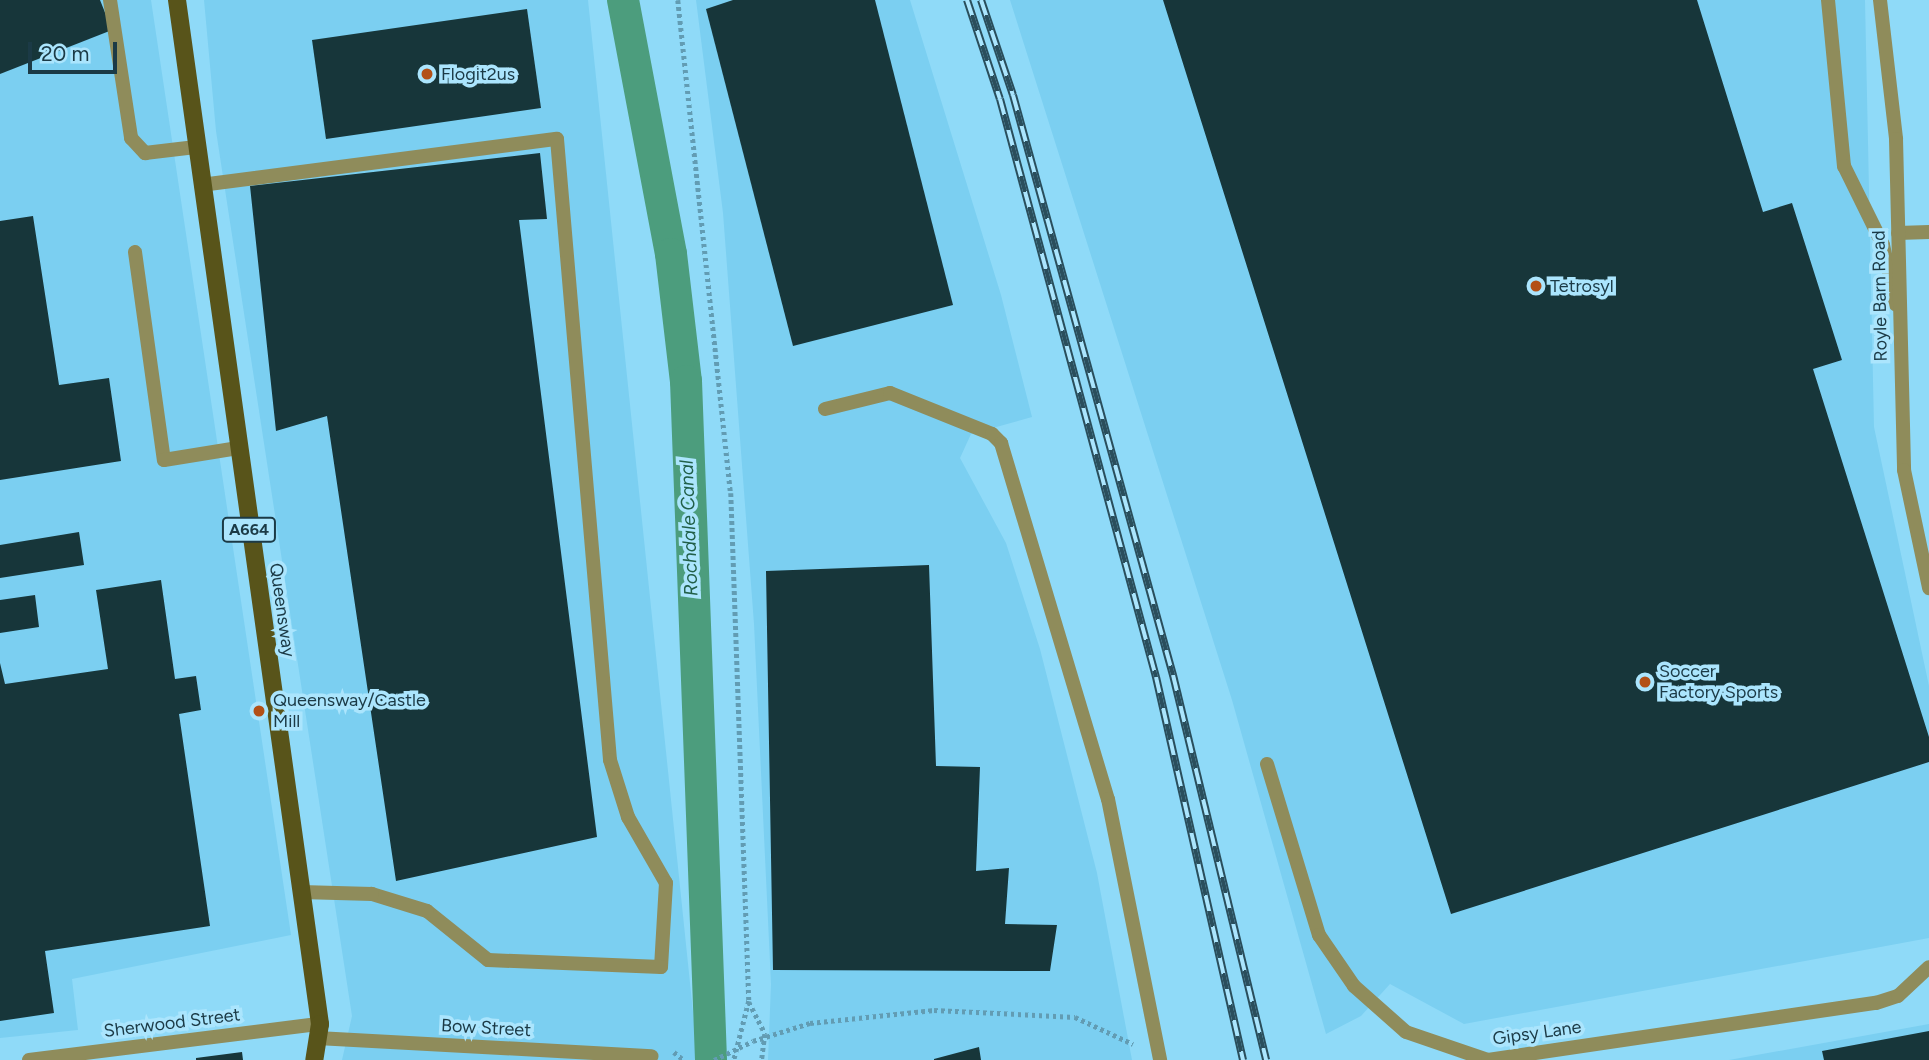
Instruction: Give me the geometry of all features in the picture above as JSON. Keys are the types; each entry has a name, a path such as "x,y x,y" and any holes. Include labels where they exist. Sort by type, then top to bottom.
{"main road":[{"name":"Queensway","path":"177,0 237,448 301,892 318,1031 314,1060"}],"street":[{"path":"110,0 131,138 145,153 196,147"},
{"path":"1828,0 1844,166 1883,245 1900,323"},
{"name":"Royle Barn Road","path":"1880,0 1896,139 1904,470 1929,588"},
{"path":"201,185 557,139 610,760 628,817 666,883 661,967 488,960 427,911 372,894 301,892"},
{"path":"1898,233 1929,232"},
{"path":"135,252 164,460 237,448"},
{"path":"825,409 890,393 992,434 1001,443 1108,799 1160,1060"},
{"name":"Gipsy Lane","path":"1267,764 1319,935 1354,986 1406,1032 1488,1060 1876,1003 1898,996 1929,967"},
{"name":"Bow Street","path":"318,1031 652,1056"},
{"name":"Sherwood Street","path":"29,1060 318,1031"}],"path":[{"path":"678,0 731,494 749,1002 734,1060"},
{"path":"749,1002 765,1034 762,1060"},
{"path":"714,1060 765,1034 810,1023 947,1011 1075,1017 1131,1040 1136,1050"}],"shaded area":[{"path":"0,0 151,0 291,935 72,979 78,1030 0,1038"},
{"path":"204,0 588,0 698,1060 342,1060 352,1016 216,131"},
{"path":"696,0 910,0 1001,295 1032,417 971,434 960,458 1006,543 1040,649 1097,873 1132,1060 768,1060 771,984 754,624 723,213"},
{"path":"1010,0 1865,0 1874,427 1929,686 1929,938 1464,1024 1390,984 1361,1016 1326,1034 1232,700"},
{"path":"1929,1024 1929,1060 1729,1060"}],"building":[{"path":"0,0 100,0 112,30 0,74"},
{"path":"733,0 875,0 953,305 793,346 706,9"},
{"name":"Tetrosyl","path":"1163,0 1697,0 1763,212 1792,203 1842,360 1813,369 1929,737 1929,762 1451,914"},
{"name":"Flogit2us","path":"527,9 541,108 326,139 312,40"},
{"path":"540,153 547,219 519,220 597,837 396,881 327,416 276,431 250,186"},
{"path":"33,216 59,385 109,378 121,461 0,480 0,221"},
{"path":"79,532 84,565 0,578 0,545"},
{"path":"929,565 936,766 980,767 976,871 1009,868 1005,924 1057,925 1050,971 773,970 766,571"},
{"path":"161,580 175,679 196,676 201,710 179,714 210,926 45,951 54,1013 0,1021 0,663 5,684 108,669 96,590"},
{"path":"35,595 39,627 0,633 0,600"},
{"path":"1929,1031 1929,1060 1824,1060 1822,1051"},
{"path":"979,1047 981,1060 934,1060 934,1059"},
{"path":"242,1052 243,1060 196,1060 196,1058"}],"waterway":[{"name":"Rochdale Canal","path":"623,0 671,254 686,381 711,1060"}],"railway":[{"path":"967,0 1000,99 1156,677 1243,1060"},
{"path":"981,0 1013,95 1173,675 1266,1060"}],"place":[{"name":"Flogit2us","path":"427,74"},
{"name":"Tetrosyl","path":"1536,286"},
{"name":"Soccer Factory Sports","path":"1645,682"},
{"name":"Queensway/Castle Mill","path":"259,711"}]}
